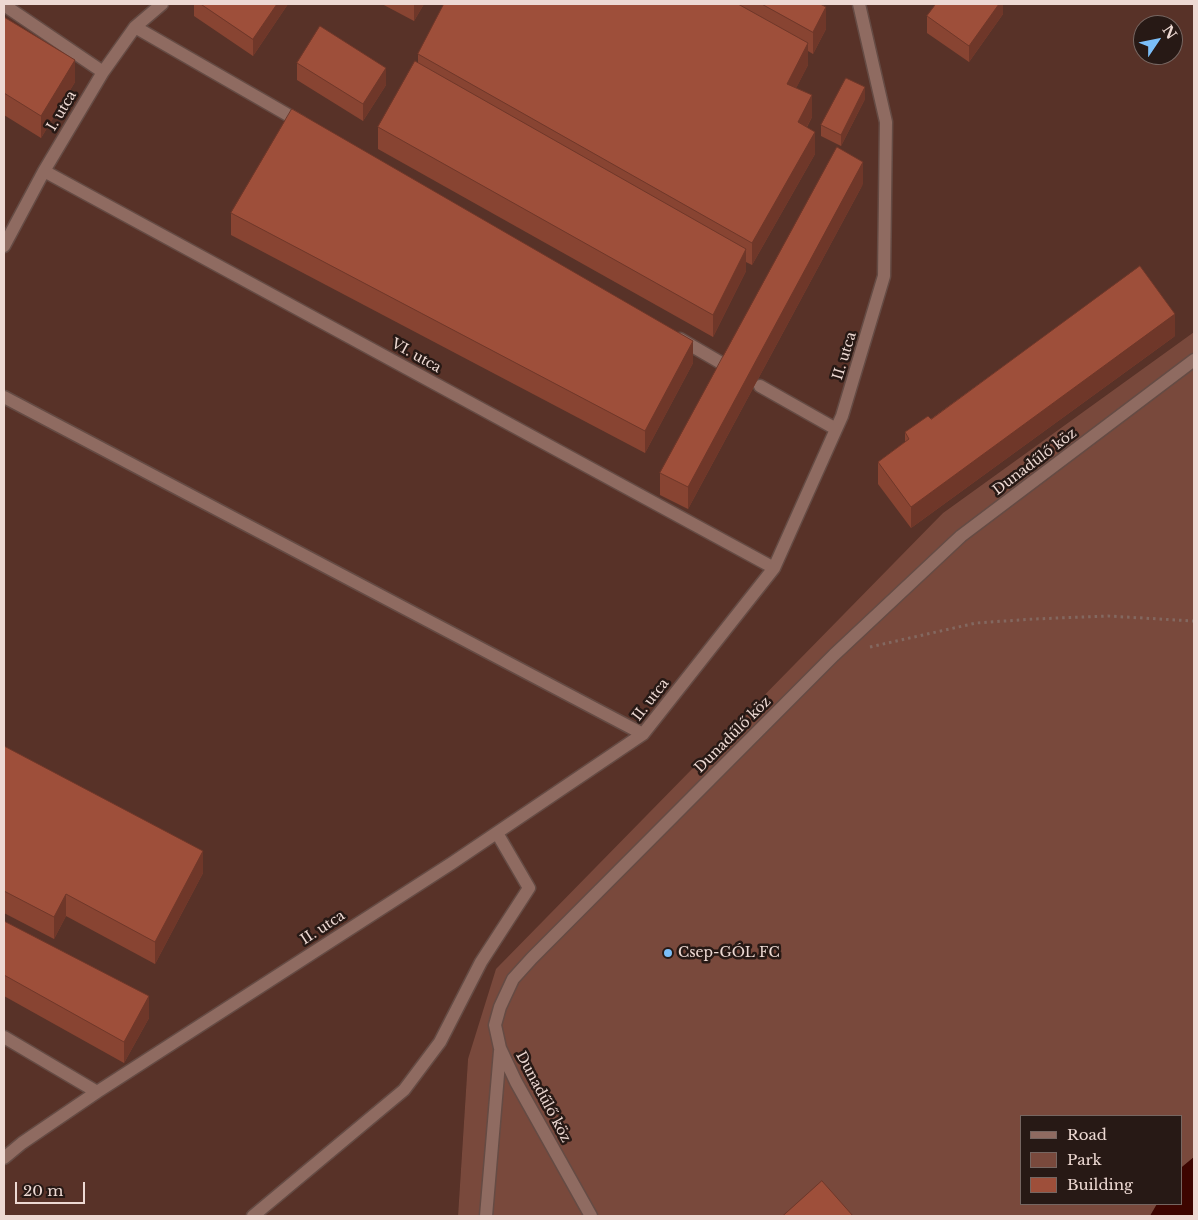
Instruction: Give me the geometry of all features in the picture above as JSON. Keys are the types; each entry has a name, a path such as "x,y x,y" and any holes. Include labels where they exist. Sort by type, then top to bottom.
{"lane":[{"name":"I. utca","path":"4,246 44,171 104,72 135,27 162,4"},
{"name":"II. utca","path":"4,1158 22,1143 97,1092 444,868 643,734 774,568 842,416 884,276 886,122 859,4"},
{"path":"4,5 104,72"},
{"path":"135,27 316,131"},
{"name":"VI. utca","path":"44,171 774,568"},
{"path":"671,334 723,364"},
{"name":"Dunadűlő köz","path":"591,1216 516,1082 500,1048 495,1025 500,1007 513,979 834,655 961,536 1194,360"},
{"path":"760,386 836,429"},
{"path":"4,397 643,734"},
{"path":"253,1216 404,1090 440,1042 481,962 528,888 497,833"},
{"path":"4,1037 97,1092"},
{"path":"486,1216 500,1048"}],"path":[{"path":"834,655 976,623 1108,616 1194,621"}],"shaded area":[{"path":"4,4 1194,4 1194,332 943,513 468,1059 458,1216 4,1216"},
{"path":"1194,1157 1194,1216 1150,1216 1156,1205 1183,1205 1183,1166"}],"green space":[{"path":"1194,332 1194,1157 1183,1166 1183,1115 1020,1115 1020,1205 1156,1205 1150,1216 458,1216 468,1059 496,969 943,513"}],"building":[{"path":"201,4 277,4 253,39"},
{"path":"444,4 738,4 808,43 787,84 812,95 798,122 815,132 752,243 418,54"},
{"path":"762,4 820,4 826,7 813,32"},
{"path":"936,4 999,4 969,46 927,16"},
{"path":"4,17 75,60 41,116 4,93"},
{"path":"320,26 386,68 363,104 297,63"},
{"path":"415,61 746,249 713,315 378,127"},
{"path":"846,78 865,87 841,135 821,125"},
{"path":"292,109 693,341 645,431 231,213"},
{"path":"837,147 863,162 688,487 660,473"},
{"path":"1140,266 1175,314 911,507 878,462 909,439 905,432 928,416 931,419"},
{"path":"4,746 203,851 155,942 66,894 54,917 4,891"},
{"path":"4,921 149,996 124,1042 4,975"},
{"path":"822,1181 853,1216 783,1216"}],"place":[{"name":"Csep-GÓL FC","path":"668,953"}]}
